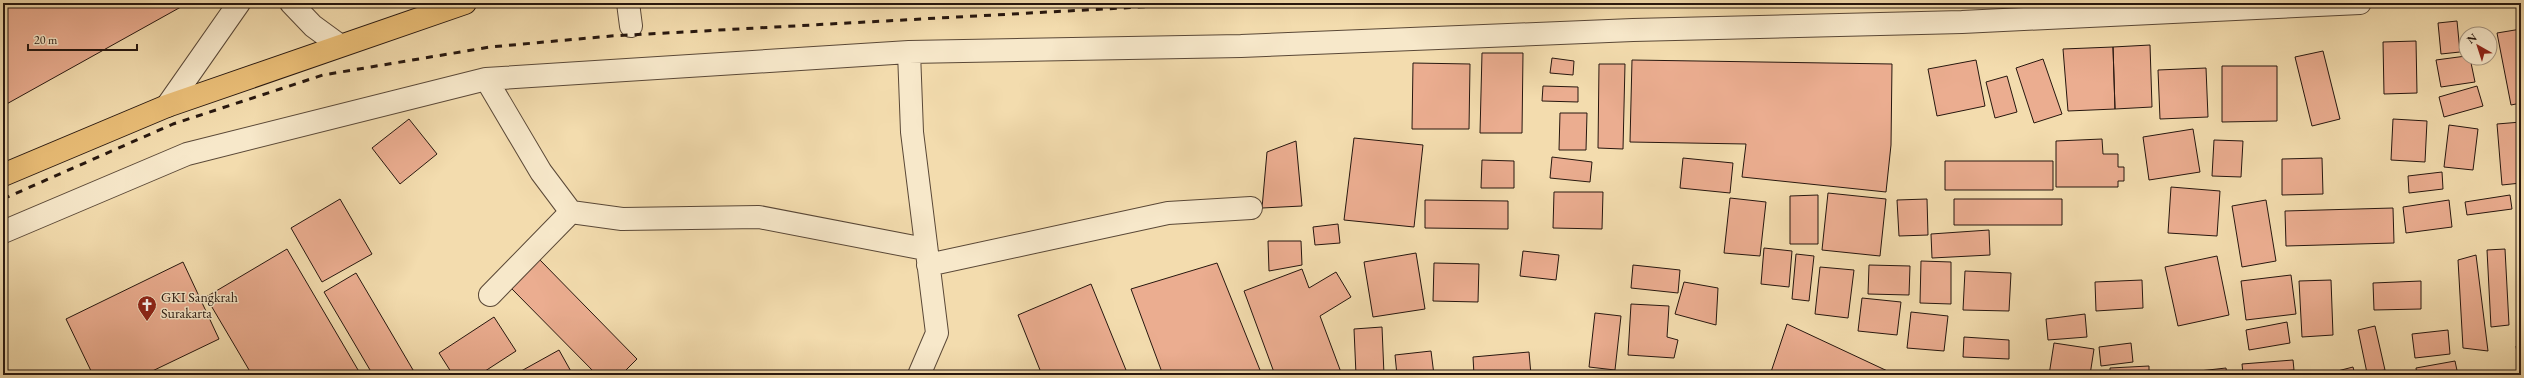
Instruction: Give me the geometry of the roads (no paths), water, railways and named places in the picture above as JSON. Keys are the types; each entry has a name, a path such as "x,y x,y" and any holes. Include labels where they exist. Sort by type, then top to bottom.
{"main road":[{"path":"3,175 167,106 339,45 465,3"}],"street":[{"path":"167,106 239,3"},
{"path":"291,3 313,26 339,45"},
{"path":"628,3 631,26"},
{"path":"3,232 187,154 486,78 909,52 1241,46 1633,30 1962,22 2360,3"},
{"path":"909,52 912,132 937,333 919,375"},
{"path":"486,78 541,172 571,212 622,220 759,217 927,257 1168,213 1251,208"},
{"path":"490,296 571,212"}],"railway":[{"path":"3,199 173,124 323,75 490,47 611,36 1213,3"}],"place":[{"name":"GKI Sangkrah Surakarta","path":"147,322"}]}
